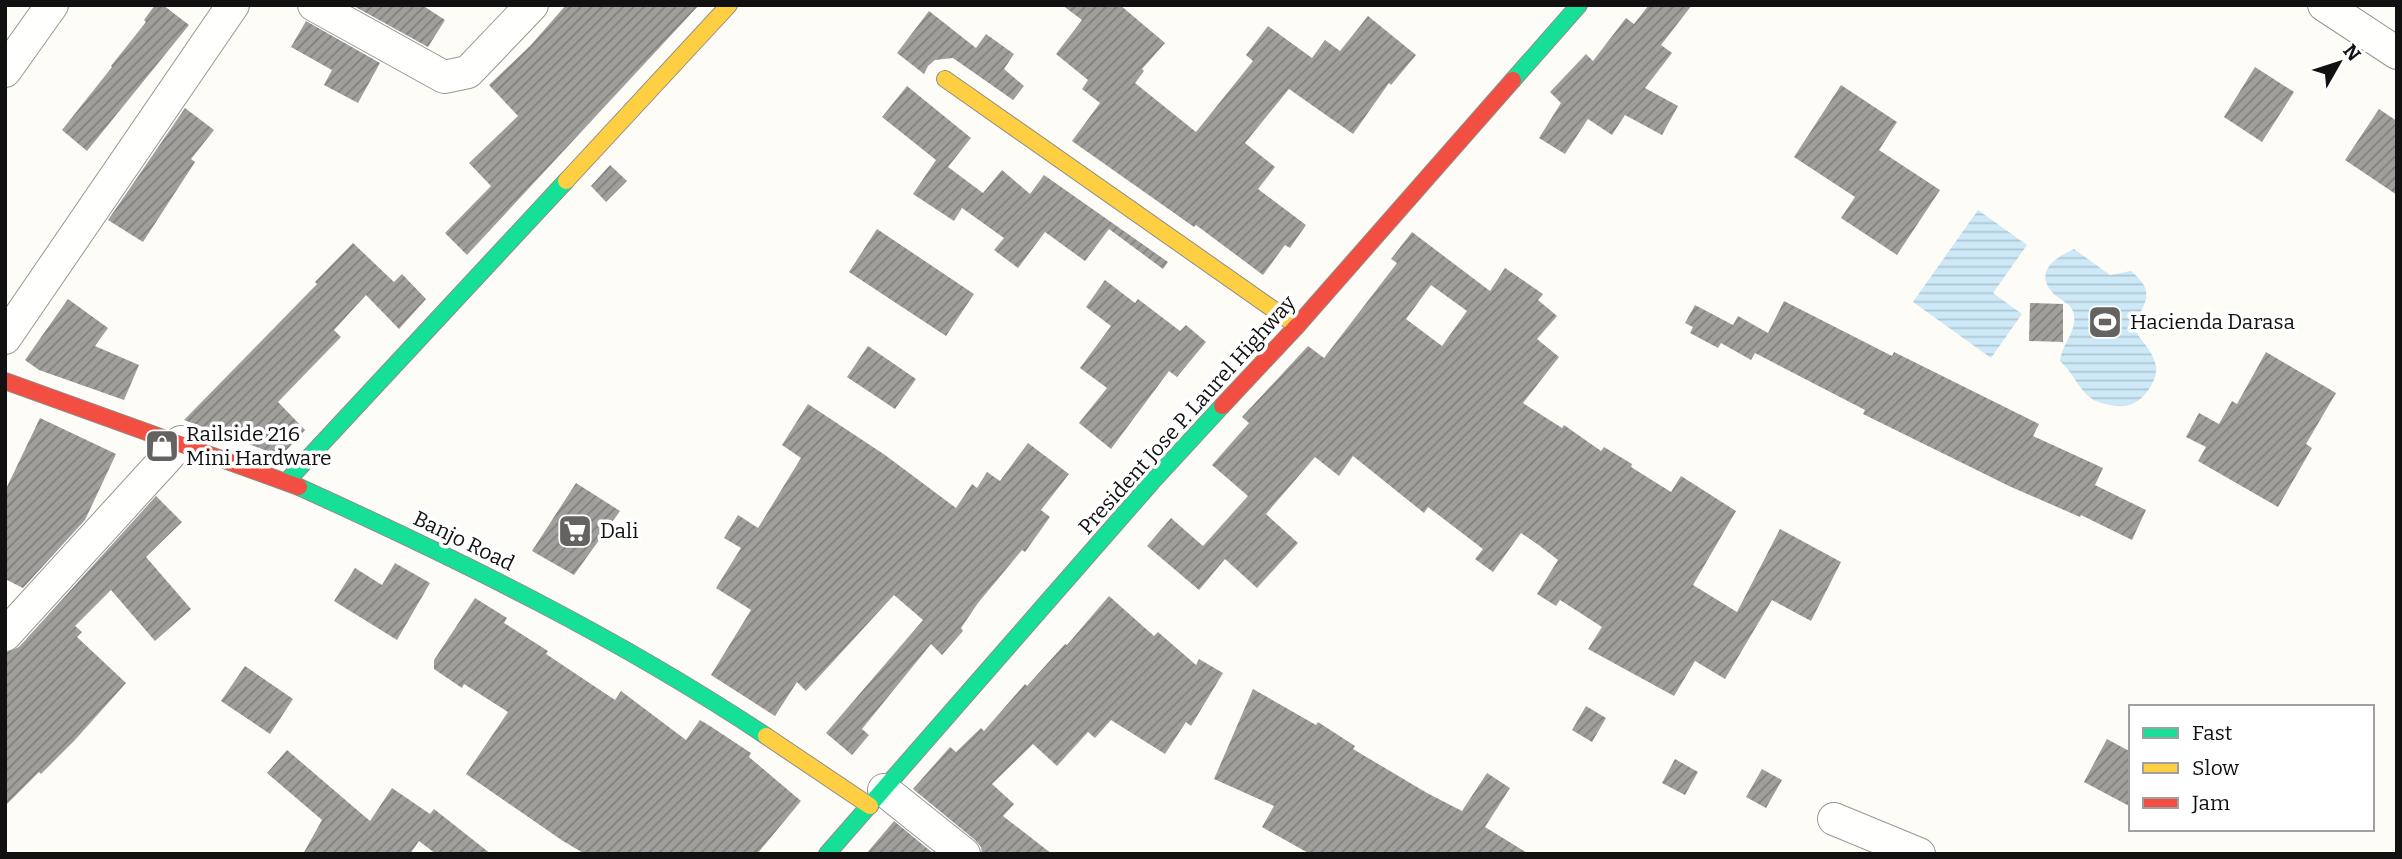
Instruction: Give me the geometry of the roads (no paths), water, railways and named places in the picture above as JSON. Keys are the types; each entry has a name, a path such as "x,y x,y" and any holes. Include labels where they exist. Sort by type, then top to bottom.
{"main road":[{"path":"287,481 729,5"},
{"name":"President Jose P. Laurel Highway","path":"827,854 1152,482 1297,326 1579,5"},
{"path":"945,79 1297,326"},
{"name":"Banjo Road","path":"5,381 287,481 431,547 557,611 877,798"}],"street":[{"path":"5,71 52,5"},
{"path":"5,338 233,5"},
{"path":"314,5 444,77 468,72 532,5"},
{"path":"2324,5 2397,52"},
{"path":"5,635 181,442"},
{"path":"877,798 964,854"},
{"path":"1834,819 1919,854"}],"water":[{"path":"1978,210 2027,245 1993,293 2022,314 1991,358 1913,302"},
{"name":"Hacienda Darasa","path":"2074,249 2110,275 2131,271 2144,286 2146,298 2134,329 2153,356 2156,372 2144,395 2129,405 2110,405 2092,399 2060,361 2073,328 2074,316 2069,305 2056,296 2045,278 2054,261"}],"place":[{"name":"Hacienda Darasa","path":"2105,322"},
{"name":"Railside 216 Mini Hardware","path":"162,446"},
{"name":"Dali","path":"575,531"}]}
